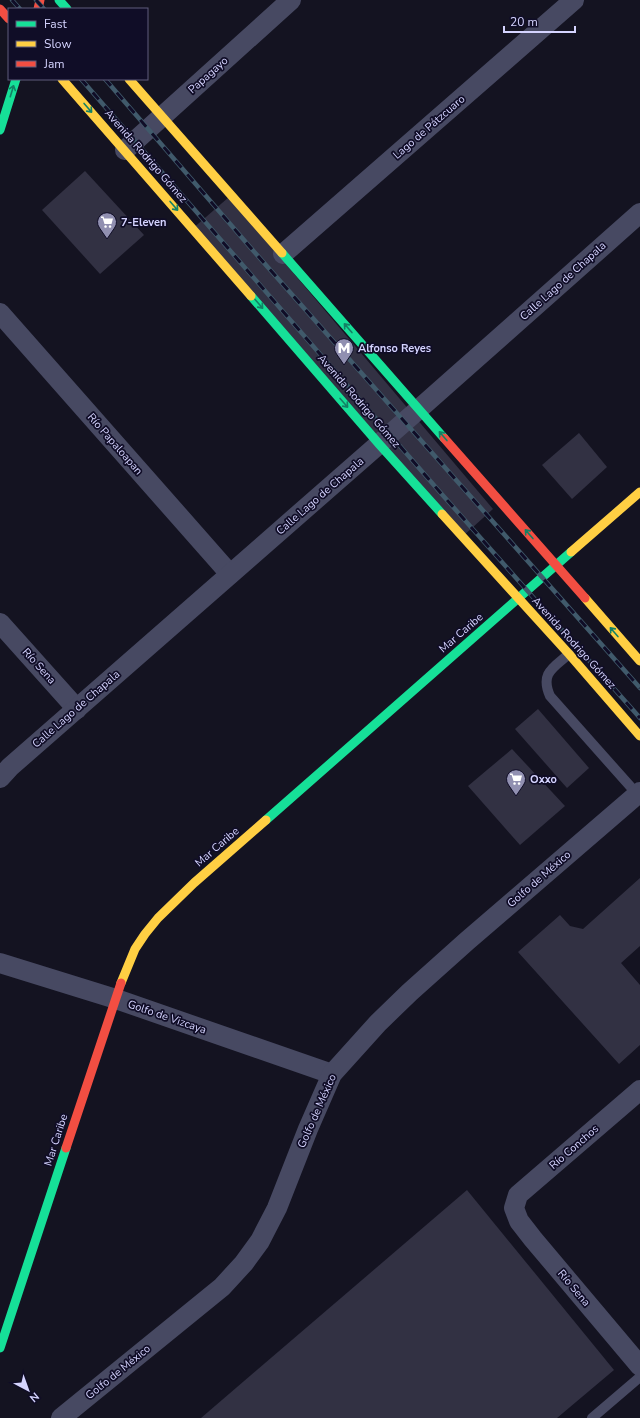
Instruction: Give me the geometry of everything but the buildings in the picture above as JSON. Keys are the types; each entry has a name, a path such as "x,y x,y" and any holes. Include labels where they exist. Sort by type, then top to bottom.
{"main road":[{"path":"59,0 66,8"},
{"path":"0,9 8,18"},
{"path":"0,130 16,80"},
{"name":"Avenida Rodrigo Gómez","path":"63,80 379,444 569,654 640,736"},
{"path":"130,80 640,661"},
{"name":"Mar Caribe","path":"0,1348 116,999 128,965 139,942 165,910 307,783 640,492"}],"street":[{"name":"Papagayo","path":"124,150 291,0"},
{"name":"Lago de Pátzcuaro","path":"283,254 574,0"},
{"name":"Calle Lago de Chapala","path":"0,778 10,767 419,409 640,213"},
{"name":"Río Papaloapan","path":"0,313 230,574"},
{"name":"Río Sena","path":"0,623 77,709"},
{"name":"Golfo de México","path":"61,1418 222,1286 244,1263 260,1241 277,1208 308,1129 332,1074 378,1023 467,940 638,793"},
{"name":"Golfo de Vizcaya","path":"0,963 116,999 332,1074"},
{"name":"Río Conchos","path":"514,1208 518,1195 640,1090"},
{"name":"Río Sena","path":"514,1208 519,1221 533,1239 640,1366"}],"lane":[{"path":"569,654 551,670 546,677 545,686 550,696 638,793"},
{"path":"592,1418 640,1377"}],"railway":[{"path":"12,0 19,8"},
{"path":"36,0 43,8"},
{"path":"82,80 439,491 640,718"},
{"path":"106,80 250,247 640,688"}],"traffic: fast":[{"path":"59,0 66,8"},
{"path":"0,130 16,80"},
{"path":"282,253 444,438"},
{"path":"251,296 379,444 442,514"},
{"path":"266,820 571,552"},
{"path":"0,1348 66,1148"}],"traffic: slow":[{"path":"63,80 251,296"},
{"path":"130,80 282,253"},
{"path":"571,552 640,492"},
{"path":"442,514 569,654 640,736"},
{"path":"585,598 640,661"},
{"path":"121,983 135,949 158,918 194,883 266,820"}],"traffic: jam":[{"path":"38,8 40,0"},
{"path":"0,9 8,18"},
{"path":"444,438 585,598"},
{"path":"66,1148 121,983"}],"place":[{"name":"7-Eleven","path":"107,239"},
{"name":"Alfonso Reyes","path":"344,365"},
{"name":"Oxxo","path":"516,796"}]}
